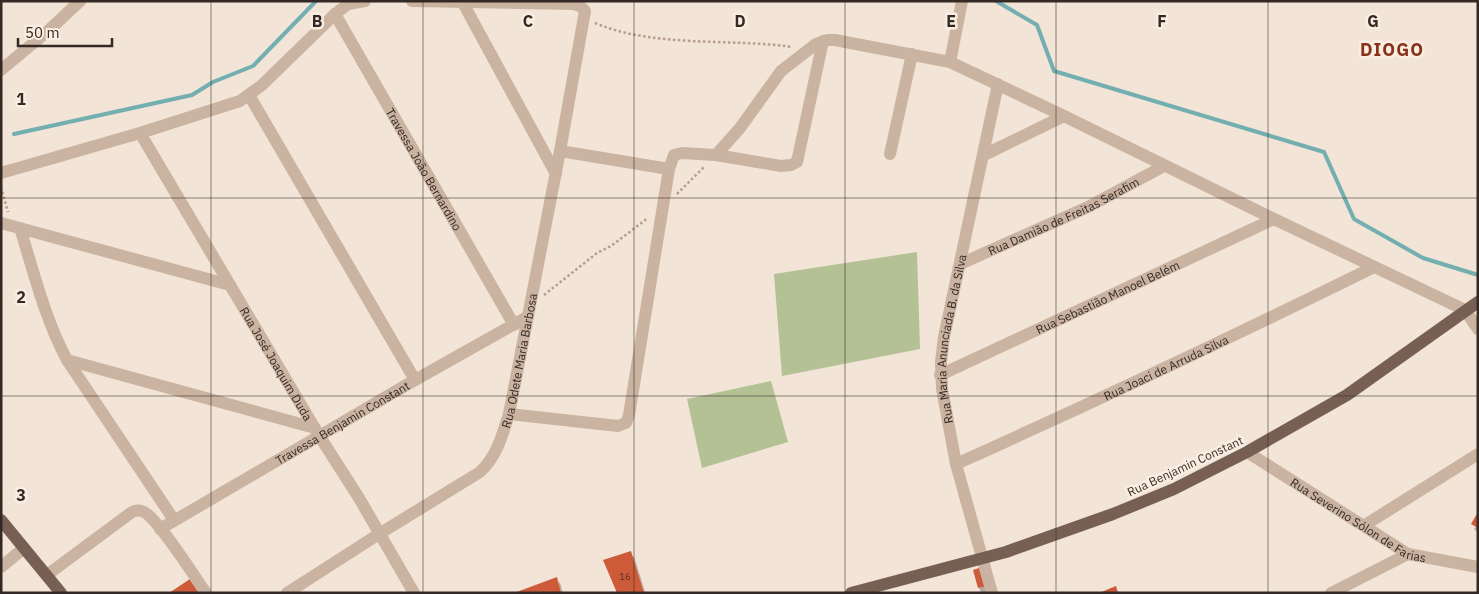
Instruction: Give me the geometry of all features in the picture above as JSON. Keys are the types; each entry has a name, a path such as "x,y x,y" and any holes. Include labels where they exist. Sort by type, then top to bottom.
{"main road":[{"name":"Rua Benjamin Constant","path":"851,593 1006,552 1122,511 1174,489 1247,452 1346,395 1471,306"},
{"path":"1,520 60,593"}],"street":[{"path":"1,70 48,31 80,1"},
{"path":"1,173 233,104 250,95 347,3 365,1"},
{"path":"412,1 574,4 583,8 585,18"},
{"path":"950,62 962,1"},
{"path":"463,3 556,174"},
{"name":"Travessa João Bernardino","path":"335,14 514,325"},
{"name":"Rua Odete Maria Barbosa","path":"287,593 480,472 489,463 499,446 509,414 585,18"},
{"path":"716,155 740,128 774,78 798,57 823,41 835,40 950,62 1374,267 1471,306 1478,329"},
{"path":"509,414 618,426 626,423 668,169 672,159 678,154 716,155 781,166 791,166 797,162 823,41"},
{"path":"890,154 912,54"},
{"name":"Rua Maria Anunciada B. da Silva","path":"992,593 956,464 940,375 942,352 998,84"},
{"path":"250,95 415,380"},
{"path":"984,155 1064,116"},
{"name":"Rua José Joaquim Duda","path":"140,133 414,593"},
{"path":"560,151 668,169"},
{"name":"Rua Damião de Freitas Serafim","path":"960,264 1088,207 1164,166"},
{"name":"Rua Sebastião Manoel Belém","path":"940,375 1274,219"},
{"path":"1,223 230,285"},
{"path":"20,228 48,320 67,360 174,520"},
{"name":"Rua Joaci de Arruda Silva","path":"956,464 1192,356 1374,267"},
{"name":"Travessa Benjamin Constant","path":"160,529 317,432 514,325 528,312"},
{"path":"67,360 317,432"},
{"name":"Rua Severino Sólon de Farias","path":"1247,452 1408,554 1478,567"},
{"path":"1365,525 1478,454"},
{"path":"47,575 132,512 138,510 151,517 206,593"},
{"path":"1,567 24,548"},
{"path":"1331,593 1408,554"}],"path":[{"path":"585,18 627,34 710,42 766,43 809,49"},
{"path":"528,312 597,253 611,246 662,207 716,155"},
{"path":"1,186 9,215 20,228"}],"green space":[{"path":"917,252 920,349 782,376 774,274"},
{"path":"771,381 788,442 702,468 687,399"}],"building":[{"path":"1478,512 1478,528 1471,524"},
{"path":"631,551 644,593 617,593 603,560"},
{"path":"982,567 987,586 978,588 973,570"},
{"path":"557,577 561,593 514,593"},
{"path":"190,579 200,593 169,593"},
{"path":"1116,586 1118,593 1099,593"}],"waterway":[{"path":"14,134 192,95 213,82 253,66 316,1"},
{"path":"996,1 1037,25 1054,71 1324,152 1354,219 1423,258 1478,275"}],"district":[{"name":"DIOGO","path":"1392,49"}]}
